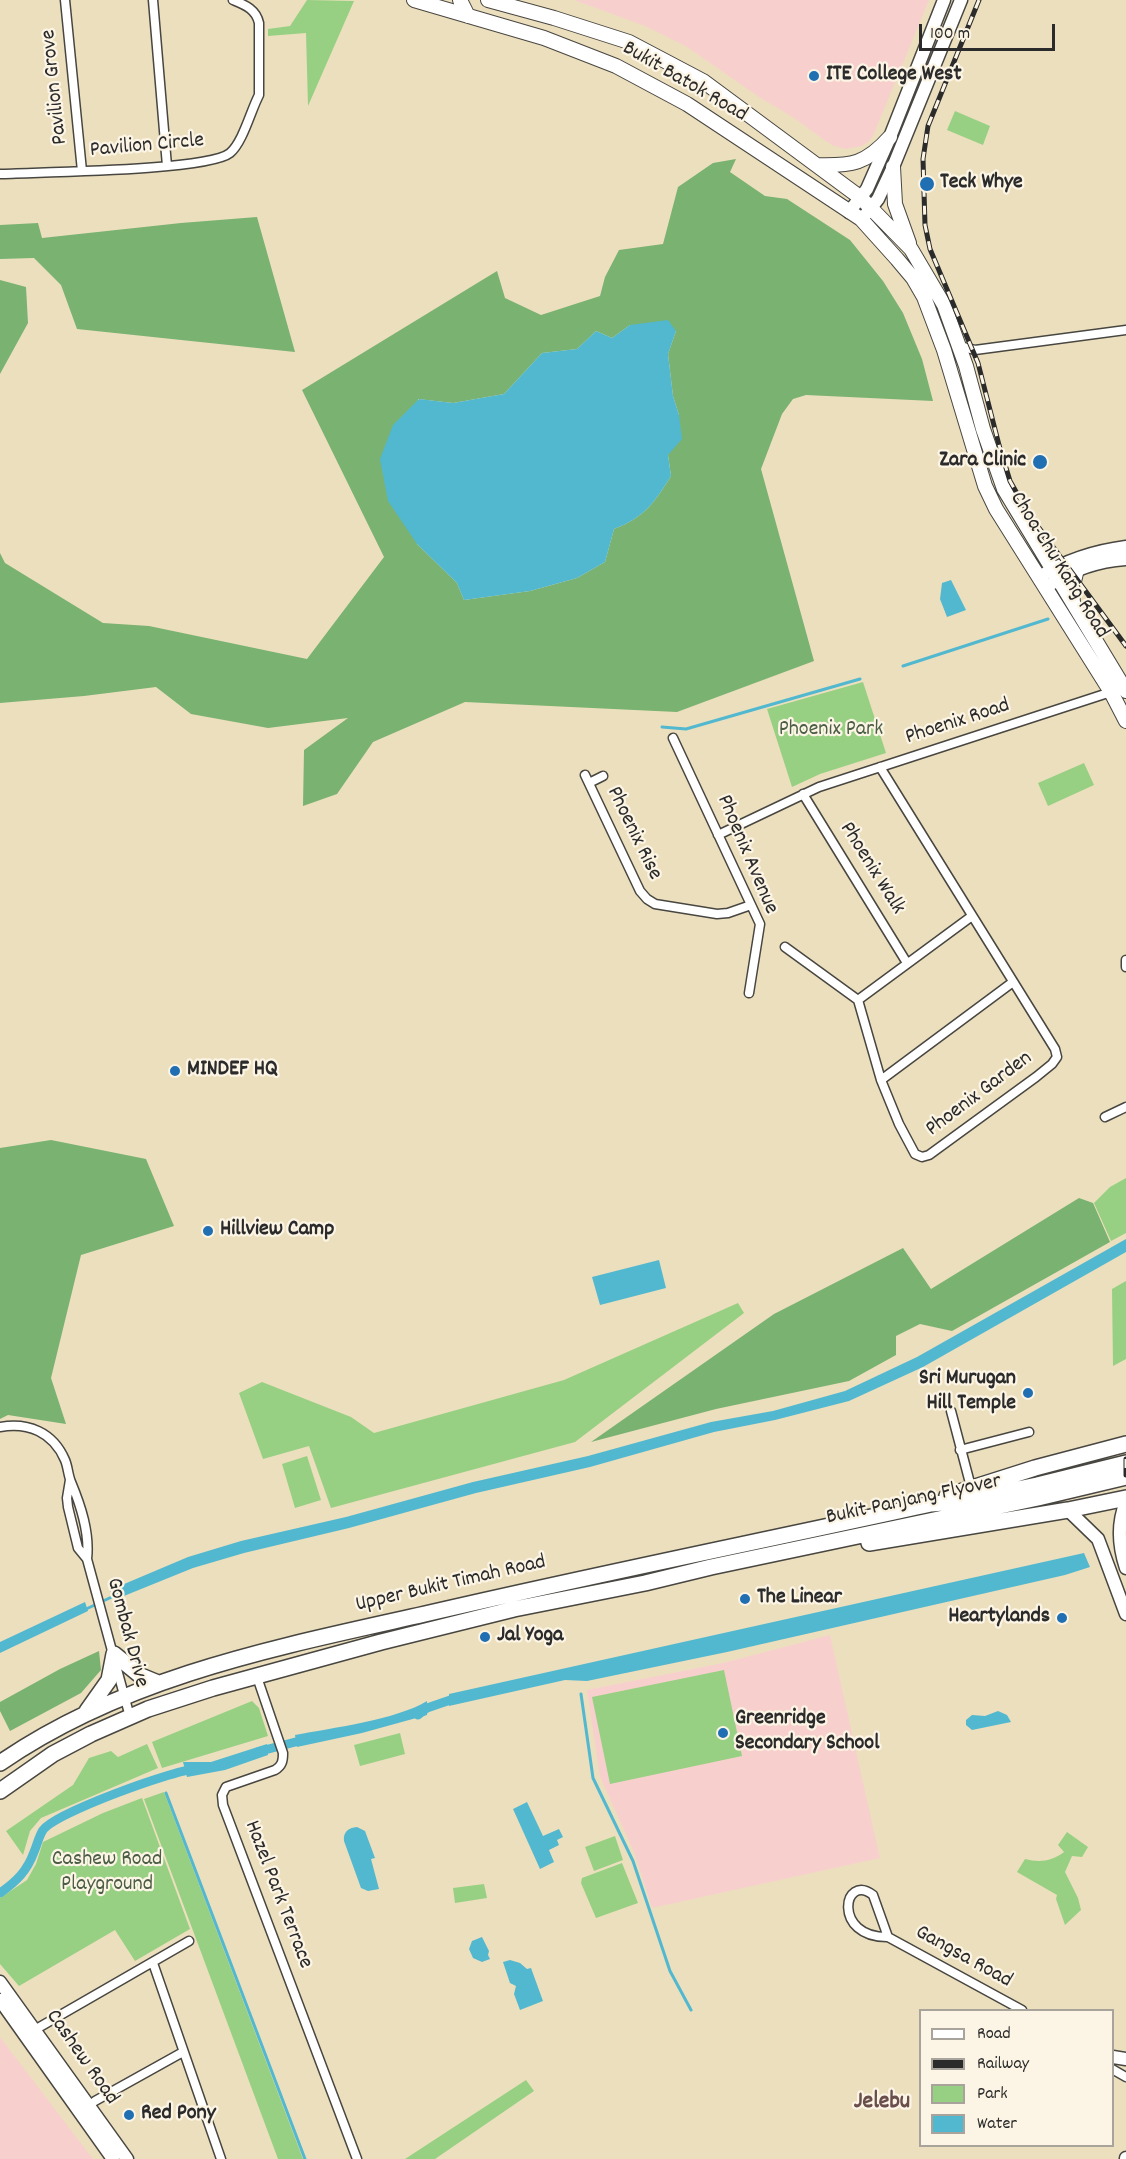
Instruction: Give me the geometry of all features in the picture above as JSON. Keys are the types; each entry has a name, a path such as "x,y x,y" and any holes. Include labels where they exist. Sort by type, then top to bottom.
{"highway":[{"path":"931,1504 971,1487 1126,1444"},
{"name":"Bukit Panjang Flyover","path":"711,1567 1038,1491 1126,1463"},
{"name":"Bukit Panjang Flyover","path":"931,1504 1126,1477"},
{"path":"711,1567 733,1570 795,1560 875,1542 1068,1510 1126,1498"},
{"name":"Upper Bukit Timah Road","path":"0,1763 43,1736 124,1695 250,1656 396,1620 931,1504"},
{"name":"Upper Bukit Timah Road","path":"2,1788 91,1734 130,1717 213,1688 381,1642 514,1609 645,1583 711,1567"},
{"path":"86,1713 109,1680 114,1654 141,1676 158,1683"}],"main road":[{"name":"Bukit Batok Road","path":"414,0 544,38 626,70 687,104 849,212"},
{"path":"460,0 468,16"},
{"name":"Bukit Batok Road","path":"488,0 629,42 667,60 703,81 817,165 864,208"},
{"path":"864,208 867,189 944,0"},
{"path":"864,208 878,199 893,167 961,0"},
{"path":"817,165 840,166 859,163 876,153 890,137"},
{"path":"893,167 895,204 911,249"},
{"name":"Choa Chu Kang Road","path":"849,212 864,208"},
{"name":"Choa Chu Kang Road","path":"864,208 911,249 944,305 966,366 983,429 1004,489 1126,691"},
{"name":"Choa Chu Kang Road","path":"864,208 924,297 944,350 985,486 996,509 1111,692 1126,721"},
{"path":"1042,582 1085,556 1126,547"},
{"path":"1056,574 1098,562 1126,559"},
{"path":"1073,605 1072,590 1077,569"},
{"path":"1126,1502 1120,1521 1126,1568"},
{"path":"1068,1510 1098,1539 1125,1605"},
{"name":"Cashew Road","path":"0,1982 30,2033 84,2110 113,2159"},
{"name":"Cashew Road","path":"0,2000 30,2033"},
{"name":"Cashew Road","path":"84,2110 127,2159"}],"street":[{"name":"Pavilion Grove","path":"65,0 82,171"},
{"path":"153,0 167,166"},
{"name":"Pavilion Circle","path":"0,174 167,166 219,158 230,153 259,95 259,23 252,10 233,0"},
{"path":"958,346 975,350 1126,330"},
{"path":"966,366 975,350"},
{"name":"Phoenix Road","path":"718,835 803,794 1111,692"},
{"name":"Phoenix Avenue","path":"673,738 760,924 749,993"},
{"name":"Phoenix Garden","path":"858,1000 881,1080 899,1124 915,1154 922,1157 929,1155 1036,1077 1052,1064 1056,1057 1055,1049 880,767"},
{"name":"Phoenix Rise","path":"603,776 587,779 640,891 646,899 659,905 720,914 751,905"},
{"name":"Phoenix Walk","path":"803,794 907,963"},
{"path":"785,946 858,1000 972,916"},
{"path":"1126,960 1126,967"},
{"path":"881,1080 1013,982"},
{"path":"1105,1117 1126,1107"},
{"path":"951,1411 971,1487"},
{"name":"Gombak Drive","path":"0,1427 22,1425 42,1432 60,1449 66,1461 70,1480 68,1507 78,1548 87,1559 130,1717"},
{"path":"960,1450 1029,1432"},
{"name":"Hazel Park Terrace","path":"257,1677 283,1753 283,1760 280,1767 275,1770 226,1787 222,1795 223,1805 357,2159"},
{"name":"Gangsa Road","path":"888,1937 873,1895 865,1892 852,1896 848,1902 847,1912 852,1922 865,1931 876,1937 888,1937 1020,2009"},
{"path":"30,2033 189,1941"},
{"path":"153,1963 221,2159"},
{"path":"84,2110 183,2052"}],"shaded area":[{"name":"ITE College West","path":"574,0 929,0 873,136 862,146 846,149 824,140 687,47 645,26"},
{"name":"Greenridge Secondary School","path":"830,1635 880,1858 652,1908 634,1852 600,1777 587,1690 723,1663"},
{"path":"0,2037 93,2159 0,2159"}],"green space":[{"path":"307,0 354,1 308,106 306,33 268,36 268,29 290,26"},
{"path":"955,111 990,126 983,145 947,130"},
{"path":"736,159 730,172 765,196 787,199 850,240 883,281 903,313 922,359 933,401 806,395 793,399 782,414 761,469 814,661 677,712 465,702 373,742 337,794 303,806 304,750 348,718 268,728 191,714 156,687 0,703 0,553 5,563 103,623 149,626 307,659 384,557 302,390 497,271 505,298 541,315 600,296 605,277 619,250 663,244 678,187 713,163","holes":["630,325 676,331 668,354 673,396 679,415 668,455 671,476 654,501 634,519 614,529 605,562 577,578 530,591 464,600 457,583 417,544 418,399 453,403 504,394 542,353 577,349 596,331 612,338"]},
{"path":"257,217 295,352 77,329 61,285 34,258 0,259 0,225 38,223 42,238"},
{"path":"0,280 26,287 28,323 0,374"},
{"name":"Phoenix Park","path":"863,682 886,753 820,774 792,787 767,709"},
{"path":"1084,763 1094,785 1048,806 1038,783"},
{"path":"51,1140 146,1159 174,1226 81,1255 51,1378 66,1424 8,1415 0,1419 0,1148"},
{"path":"1126,1178 1126,1233 1111,1241 1094,1203 1110,1187"},
{"path":"1079,1198 1093,1203 1110,1242 952,1331 920,1324 896,1336 896,1355 849,1381 716,1409 591,1442 774,1314 903,1248 931,1289"},
{"path":"1126,1281 1126,1359 1113,1366 1112,1289"},
{"path":"738,1303 744,1313 575,1442 331,1508 309,1446 263,1459 239,1393 262,1382 351,1417 374,1433 564,1380"},
{"path":"307,1456 321,1500 295,1508 282,1464"},
{"path":"99,1651 101,1670 81,1693 10,1731 0,1711 0,1702 60,1669"},
{"path":"724,1670 742,1756 610,1784 592,1697"},
{"path":"252,1701 259,1708 268,1736 162,1768 152,1742"},
{"path":"400,1733 405,1754 360,1766 354,1745"},
{"path":"147,1744 158,1768 41,1818 30,1831 23,1855 6,1831 73,1785 89,1758 111,1751 118,1757"},
{"path":"164,1792 303,2159 278,2159 144,1799"},
{"name":"Cashew Road Playground","path":"142,1798 190,1929 135,1961 115,1930 19,1986 0,1964 0,1898 27,1880 36,1864 43,1842 103,1813"},
{"path":"1067,1832 1088,1847 1082,1857 1072,1856 1065,1872 1078,1898 1081,1910 1065,1925 1056,1899 1057,1895 1017,1872 1025,1859 1046,1860 1064,1852 1058,1845"},
{"path":"615,1836 623,1860 594,1871 585,1847"},
{"path":"622,1863 638,1903 596,1918 581,1883 582,1878"},
{"path":"484,1884 487,1898 455,1903 453,1888"},
{"path":"526,2080 534,2091 435,2159 405,2159"}],"water":[{"path":"668,320 676,331 668,354 673,396 679,415 682,439 668,455 671,476 659,494 641,514 614,529 605,562 577,578 530,591 464,600 457,583 417,544 388,501 380,459 393,425 419,399 453,403 504,394 542,353 577,349 596,331 612,338 630,325"},
{"path":"951,580 966,610 947,617 940,599 942,583"},
{"path":"1126,1239 1126,1252 923,1367 849,1401 775,1420 714,1432 590,1467 476,1493 349,1528 244,1553 193,1568 114,1600 110,1590 188,1557 241,1541 346,1517 473,1482 588,1456 711,1422 773,1411 845,1391 917,1357"},
{"path":"659,1260 666,1288 600,1305 592,1277"},
{"path":"1084,1553 1090,1567 1065,1575 727,1652 587,1681 565,1680 449,1706 449,1694"},
{"path":"85,1602 88,1611 0,1653 0,1642"},
{"path":"427,1701 427,1715 362,1733 297,1747 295,1735 381,1718 414,1708"},
{"path":"998,1711 1007,1715 1011,1722 972,1730 966,1725 966,1720 972,1715 985,1716"},
{"path":"267,1744 268,1755 225,1770 187,1777 183,1762 211,1762"},
{"path":"527,1802 543,1836 559,1829 563,1837 557,1840 559,1845 549,1850 554,1862 540,1869 513,1809"},
{"path":"357,1827 365,1831 375,1858 371,1859 379,1889 368,1891 361,1888 344,1841 347,1831"},
{"path":"482,1937 490,1959 482,1962 473,1958 469,1949 472,1941"},
{"path":"510,1960 520,1963 527,1969 531,1968 543,2001 520,2010 514,1994 516,1986 510,1983 503,1962"}],"waterway":[{"path":"903,666 1048,619"},
{"path":"662,727 686,729 860,679"},
{"path":"84,1610 116,1595"},
{"path":"581,1694 593,1778 633,1861 670,1971 691,2010"},
{"path":"418,1715 427,1708 459,1697"},
{"path":"257,1752 307,1739"},
{"path":"0,1893 25,1870 43,1830 52,1823 114,1794 182,1771 195,1769"},
{"path":"166,1793 305,2159"}],"railway":[{"path":"979,0 928,126 923,159 925,225 930,249 978,363 1010,481 1028,513 1126,646"},
{"path":"1126,1459 1126,1475"}],"place":[{"name":"ITE College West","path":"814,76"},
{"name":"Teck Whye","path":"927,184"},
{"name":"Zara Clinic","path":"1040,462"},
{"name":"MINDEF HQ","path":"175,1071"},
{"name":"Hillview Camp","path":"208,1231"},
{"name":"Sri Murugan Hill Temple","path":"1028,1393"},
{"name":"The Linear","path":"745,1599"},
{"name":"Heartylands","path":"1062,1618"},
{"name":"Jal Yoga","path":"485,1637"},
{"name":"Greenridge Secondary School","path":"723,1733"},
{"name":"Red Pony","path":"129,2115"}],"district":[{"name":"Jelebu","path":"882,2104"}]}
